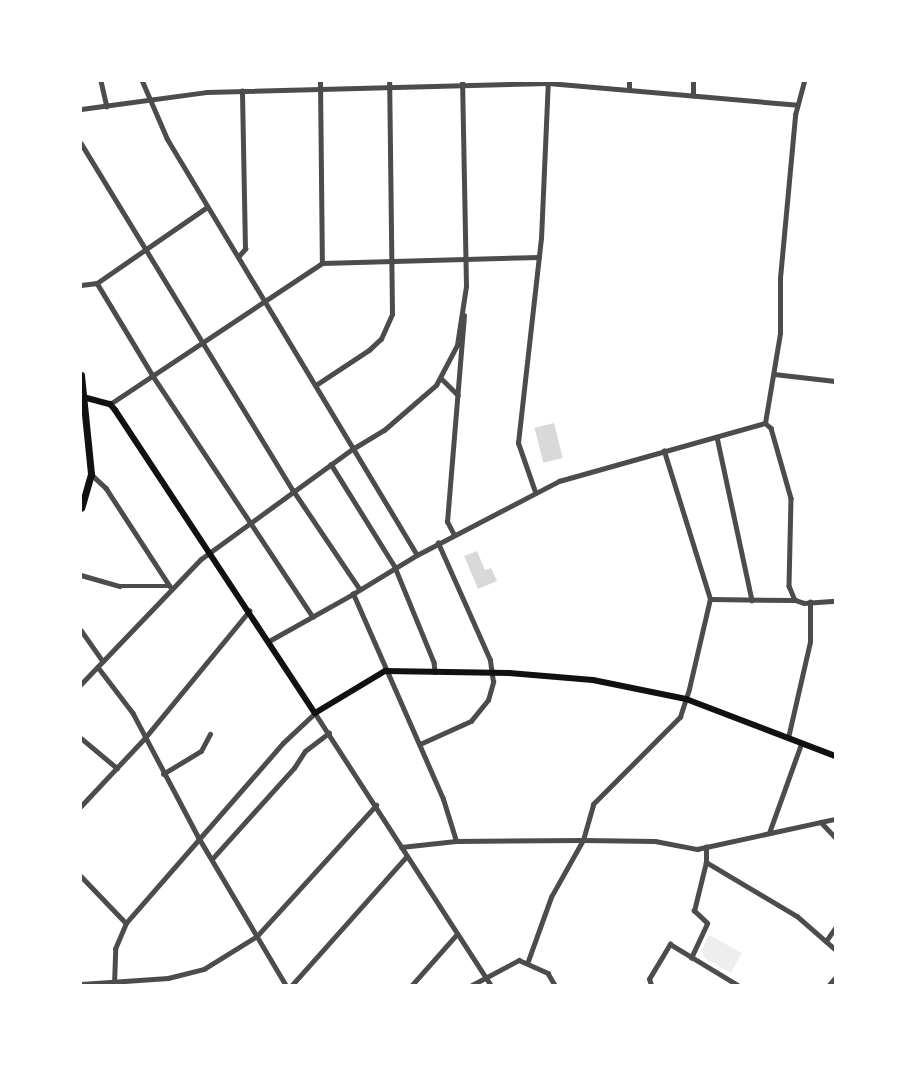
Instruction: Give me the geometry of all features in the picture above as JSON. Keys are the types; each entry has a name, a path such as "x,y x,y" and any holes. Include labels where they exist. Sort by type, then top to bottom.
{"main road":[{"path":"81,375 90,474 81,508"},
{"path":"84,397 110,404 315,713 385,671 493,673 619,683 686,699 835,756"}],"street":[{"path":"101,81 107,106"},
{"path":"142,81 147,100 207,207 417,555"},
{"path":"320,81 322,263"},
{"path":"316,385 381,339 392,314 389,81"},
{"path":"629,81 629,90"},
{"path":"693,81 693,96"},
{"path":"765,423 774,374 797,105 804,81"},
{"path":"81,109 242,91 548,82 797,105"},
{"path":"535,492 518,443 539,257 548,82"},
{"path":"454,535 447,522 459,403 464,316 462,83"},
{"path":"238,257 245,249 242,91"},
{"path":"81,143 293,490 359,588"},
{"path":"81,285 97,283 207,207"},
{"path":"110,404 322,263 539,257"},
{"path":"97,283 153,376 313,617"},
{"path":"81,684 170,586 209,551 411,409 441,378 457,345 464,316"},
{"path":"774,374 835,381"},
{"path":"441,378 456,389 459,403"},
{"path":"269,641 353,594 359,588 395,567 535,492 584,472 765,423"},
{"path":"765,423 771,428 791,498 789,586 795,600"},
{"path":"717,437 752,600"},
{"path":"528,961 551,897 583,840 593,804 680,717 686,699 710,599 664,451"},
{"path":"331,464 395,567 434,662 435,672"},
{"path":"90,474 106,488 170,586"},
{"path":"420,744 471,721 488,700 493,673 438,543"},
{"path":"81,575 119,586 170,586"},
{"path":"353,594 385,671 420,744 456,842"},
{"path":"710,599 835,601"},
{"path":"788,739 810,642 810,602"},
{"path":"81,806 144,739 249,611"},
{"path":"81,630 103,660"},
{"path":"98,667 133,713 163,774 286,985"},
{"path":"114,984 115,949 126,923 283,743 315,713 490,985"},
{"path":"163,774 201,751 210,734"},
{"path":"212,860 294,768 305,751 329,734"},
{"path":"81,738 117,768"},
{"path":"769,833 801,744"},
{"path":"81,984 114,984 168,978 204,969 257,936 376,805"},
{"path":"401,847 456,842 583,840 656,841 706,847 835,819"},
{"path":"821,822 835,837"},
{"path":"691,958 707,923 694,911 706,862 706,847"},
{"path":"292,985 406,857"},
{"path":"706,862 797,916 835,949"},
{"path":"81,876 126,923"},
{"path":"826,941 835,928"},
{"path":"412,985 457,934"},
{"path":"651,985 649,979 670,944 738,985"},
{"path":"472,985 485,976 519,960 528,961 548,973 555,985"},
{"path":"829,985 835,978"}],"shaded area":[{"path":"554,423 563,458 543,463 535,428"},
{"path":"477,551 485,570 491,568 497,581 478,589 464,556"},
{"path":"709,935 742,953 731,973 704,958 702,950"}]}
